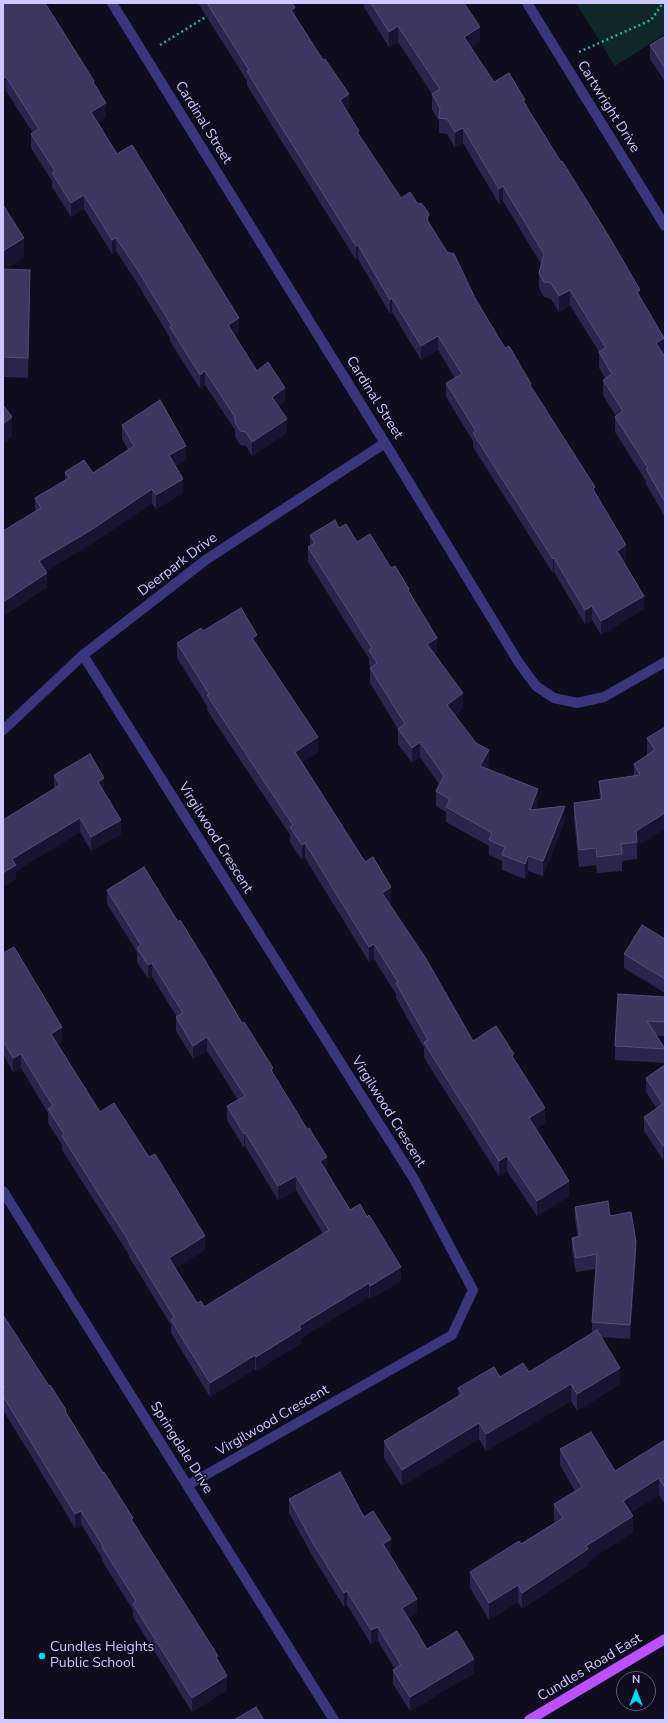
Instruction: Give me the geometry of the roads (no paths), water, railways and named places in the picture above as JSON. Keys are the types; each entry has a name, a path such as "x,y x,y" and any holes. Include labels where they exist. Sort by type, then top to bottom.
{"main road":[{"name":"Cundles Road East","path":"529,1720 665,1639"}],"street":[{"name":"Cardinal Street","path":"112,3 385,442 519,663 536,686 554,698 577,703 604,698 665,662"},
{"name":"Cartwright Drive","path":"527,3 665,226"},
{"name":"Deerpark Drive","path":"3,730 83,655 207,559 385,442"},
{"name":"Virgilwood Crescent","path":"83,655 414,1179 473,1290 452,1335 188,1486"},
{"name":"Springdale Drive","path":"3,1191 334,1720"}],"place":[{"name":"Cundles Heights Public School","path":"42,1656"}]}
